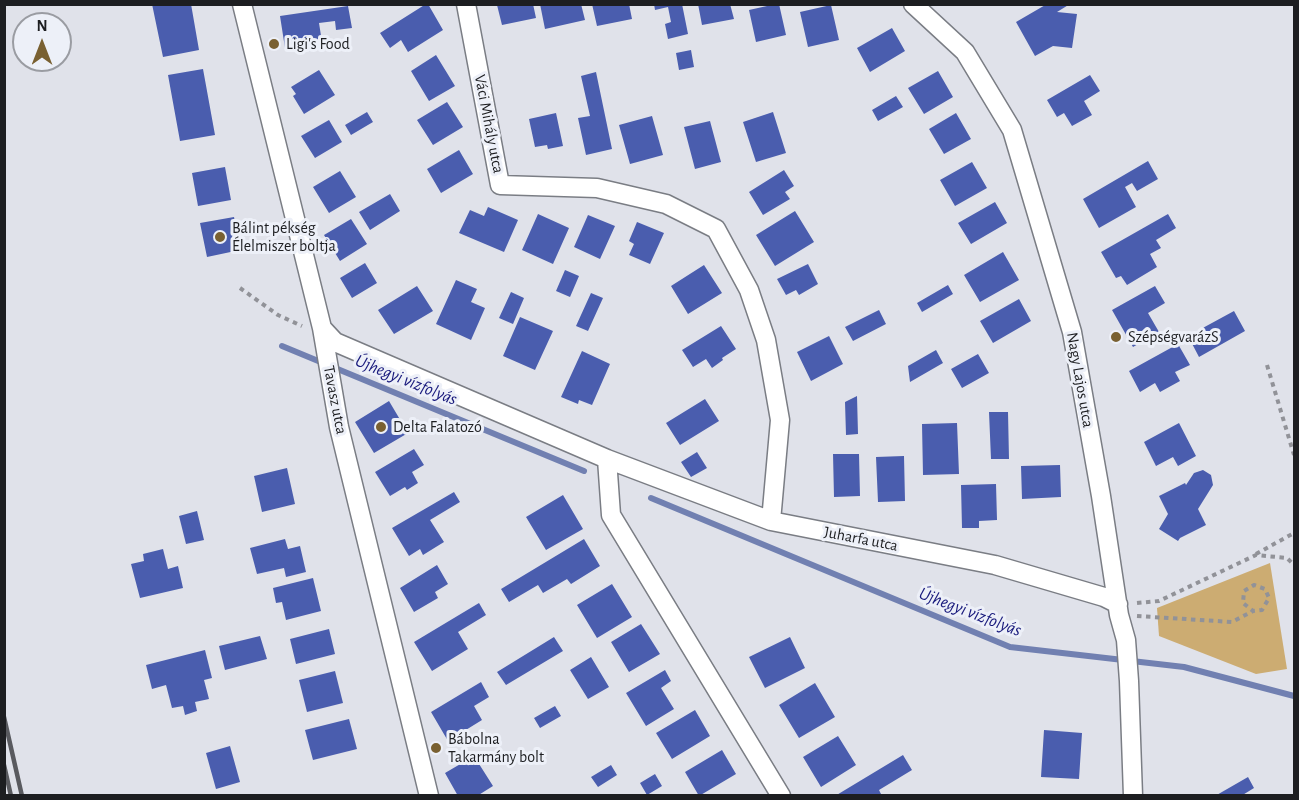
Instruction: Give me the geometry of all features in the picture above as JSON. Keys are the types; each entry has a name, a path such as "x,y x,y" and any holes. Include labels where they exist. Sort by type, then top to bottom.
{"street":[{"name":"Tavasz utca","path":"242,4 323,332 339,427 429,795"},
{"name":"Váci Mihály utca","path":"466,4 500,185 597,188 666,204 716,229 749,290 766,340 780,420 771,521"},
{"name":"Nagy Lajos utca","path":"913,4 965,52 1012,130 1072,332 1101,496 1118,610 1126,640 1133,795"},
{"name":"Juharfa utca","path":"323,332 335,342 608,459 771,521 995,565 1104,597 1118,610"},
{"path":"608,459 611,515 781,795"}],"path":[{"path":"240,288 278,315 323,332"},
{"path":"1267,365 1294,455"},
{"path":"1118,610 1159,601 1256,555 1294,533"},
{"path":"1256,555 1287,558 1294,565"},
{"path":"1118,610 1232,622 1253,611 1262,610 1269,598 1265,589 1254,585 1244,591 1243,603 1253,611"}],"shaded area":[{"path":"1270,563 1287,669 1256,674 1159,636 1157,608"}],"building":[{"path":"152,4 191,4 199,50 163,57"},
{"path":"426,4 443,30 408,52 401,40 390,48 380,33"},
{"path":"533,4 536,18 502,25 497,5"},
{"path":"540,4 581,4 585,20 545,29"},
{"path":"592,4 629,4 632,19 597,26"},
{"path":"654,4 682,4 688,34 668,39 665,24 671,22 668,7 655,10"},
{"path":"698,4 730,4 734,19 702,25"},
{"path":"779,4 786,35 756,42 749,10"},
{"path":"1047,4 1070,4 1057,12 1077,14 1072,48 1053,46 1035,56 1016,22"},
{"path":"831,5 839,40 808,47 800,12"},
{"path":"348,6 352,28 336,30 335,21 319,23 322,42 285,48 280,16"},
{"path":"892,28 905,51 870,72 857,48"},
{"path":"691,50 694,67 679,70 676,53"},
{"path":"436,55 455,86 429,101 411,71"},
{"path":"203,69 215,135 180,141 168,75"},
{"path":"319,70 335,95 304,114 293,96 296,94 291,87"},
{"path":"938,71 953,97 924,114 908,88"},
{"path":"596,72 612,149 586,155 578,118 590,116 581,76"},
{"path":"1090,75 1100,91 1084,101 1092,115 1072,126 1064,113 1057,117 1047,100"},
{"path":"896,96 903,107 878,121 872,110"},
{"path":"447,102 463,127 433,145 417,120"},
{"path":"367,112 373,122 351,135 345,125"},
{"path":"773,112 786,153 756,162 743,122"},
{"path":"556,113 563,146 548,149 547,145 535,147 529,119"},
{"path":"956,113 971,139 944,154 929,129"},
{"path":"652,116 663,155 630,164 619,125"},
{"path":"329,120 342,142 315,158 301,136"},
{"path":"710,121 721,162 695,169 684,127"},
{"path":"459,150 473,174 441,193 427,169"},
{"path":"1148,161 1158,179 1137,191 1132,183 1125,187 1136,207 1099,228 1083,199"},
{"path":"972,162 987,188 955,206 940,180"},
{"path":"225,167 231,200 198,206 192,173"},
{"path":"784,170 794,186 785,192 790,199 763,215 749,192"},
{"path":"340,171 356,197 329,213 313,187"},
{"path":"390,194 400,211 370,230 359,212"},
{"path":"995,202 1007,223 971,244 958,223"},
{"path":"488,207 518,220 504,252 459,233 470,210 484,216"},
{"path":"795,211 814,242 775,266 756,235"},
{"path":"538,214 569,228 553,264 522,250"},
{"path":"1168,214 1176,228 1156,240 1161,248 1150,254 1157,267 1127,285 1121,276 1116,278 1101,252"},
{"path":"588,215 615,226 600,259 574,247"},
{"name":"Bálint pékség Élelmiszer boltja","path":"234,217 240,250 207,257 200,223"},
{"path":"351,219 367,244 340,261 324,235"},
{"path":"637,222 664,233 650,264 629,255 634,244 629,241"},
{"path":"1003,252 1019,280 980,302 964,275"},
{"path":"365,263 377,283 352,298 340,278"},
{"path":"808,264 818,284 799,295 796,290 786,295 777,279"},
{"path":"704,265 722,293 688,314 671,286"},
{"path":"565,270 579,276 570,297 556,291"},
{"path":"456,280 477,289 471,302 485,308 471,340 436,324"},
{"path":"948,285 953,294 922,312 917,303"},
{"path":"417,286 433,311 394,334 378,310"},
{"path":"1155,286 1165,303 1148,313 1159,332 1133,347 1112,310"},
{"path":"511,292 524,298 513,324 499,318"},
{"path":"591,293 603,298 588,331 576,326"},
{"path":"1019,299 1031,321 993,343 980,321"},
{"path":"879,310 886,324 853,341 845,327"},
{"path":"1234,311 1245,331 1199,357 1188,336"},
{"path":"520,317 553,331 535,370 503,356"},
{"path":"721,326 736,349 712,368 706,359 693,367 682,350"},
{"path":"829,336 843,364 811,381 797,352"},
{"path":"1178,344 1190,365 1175,372 1180,381 1160,392 1155,383 1140,392 1129,371"},
{"path":"936,350 943,363 910,382 908,366"},
{"path":"582,351 610,364 592,405 579,400 578,404 561,397"},
{"path":"978,354 989,373 962,388 951,369"},
{"path":"857,396 858,434 846,435 845,402"},
{"path":"705,399 719,421 680,445 666,423"},
{"name":"Delta Falatozó","path":"389,401 408,433 374,453 355,422"},
{"path":"989,412 1008,412 1009,459 991,459"},
{"path":"957,423 959,474 923,475 922,424"},
{"path":"1179,423 1196,456 1178,466 1173,457 1156,466 1144,442"},
{"path":"414,449 424,465 412,472 418,483 407,490 405,487 390,496 375,472"},
{"path":"697,452 707,468 691,477 681,462"},
{"path":"833,454 859,454 860,496 834,497"},
{"path":"904,456 905,501 878,502 876,457"},
{"path":"1060,465 1061,497 1022,499 1021,466"},
{"path":"287,468 295,504 262,512 254,476"},
{"path":"1203,470 1211,475 1213,485 1198,509 1206,525 1178,541 1159,529 1168,514 1159,496 1185,483 1186,485 1194,473"},
{"path":"996,484 997,520 979,521 979,528 962,528 961,485"},
{"path":"454,492 460,502 430,520 444,542 423,555 420,549 409,556 392,528"},
{"path":"563,495 583,529 546,550 526,517"},
{"path":"197,511 204,540 186,544 179,516"},
{"path":"285,539 288,549 300,546 306,572 286,577 284,568 257,574 250,548"},
{"path":"584,539 600,566 571,584 567,579 543,593 538,585 509,602 501,589"},
{"path":"163,549 168,569 178,566 183,588 140,598 131,564 144,561 143,554"},
{"path":"437,565 448,584 435,592 438,598 414,612 400,588"},
{"path":"313,578 321,611 286,620 282,602 276,603 273,588"},
{"path":"612,584 632,617 597,638 577,605"},
{"path":"479,603 486,615 458,632 468,649 432,671 414,642"},
{"path":"641,624 660,654 629,672 611,642"},
{"path":"329,629 335,654 296,664 290,639"},
{"path":"260,636 267,659 225,670 219,646"},
{"path":"554,637 563,651 506,685 497,672"},
{"path":"790,637 805,668 765,688 749,657"},
{"path":"205,650 212,678 204,680 209,699 195,702 197,711 185,715 183,706 172,708 166,685 152,689 146,665"},
{"path":"591,657 609,687 588,699 570,670"},
{"path":"665,670 671,681 661,688 674,709 646,726 626,693"},
{"path":"335,671 343,703 307,712 299,680"},
{"path":"481,682 489,697 474,706 482,720 448,741 431,712"},
{"path":"815,683 835,717 799,738 779,705"},
{"path":"555,706 561,716 540,728 534,718"},
{"path":"695,710 710,736 672,759 656,733"},
{"path":"349,719 357,749 313,760 305,730"},
{"path":"1044,730 1082,733 1079,779 1041,777"},
{"path":"838,736 856,765 821,787 803,757"},
{"path":"230,746 240,782 216,789 206,753"},
{"path":"722,750 736,774 699,796 685,772"},
{"path":"903,755 912,770 879,790 882,796 835,796"},
{"path":"474,756 493,786 477,796 458,796 445,773"},
{"path":"611,765 617,775 598,787 591,777"},
{"path":"655,774 662,786 647,795 640,783"},
{"path":"1248,777 1254,788 1241,796 1215,796"}],"waterway":[{"name":"Újhegyi vízfolyás","path":"282,346 584,471"},
{"name":"Újhegyi vízfolyás","path":"651,498 1010,647 1184,667 1294,696"}],"railway":[{"path":"4,717 22,796"},
{"path":"4,765 11,796"}],"place":[{"name":"Ligi's Food","path":"274,44"},
{"name":"Bálint pékség Élelmiszer boltja","path":"220,237"},
{"name":"SzépségvarázS","path":"1116,337"},
{"name":"Delta Falatozó","path":"381,427"},
{"name":"Bábolna Takarmány bolt","path":"436,748"}]}
